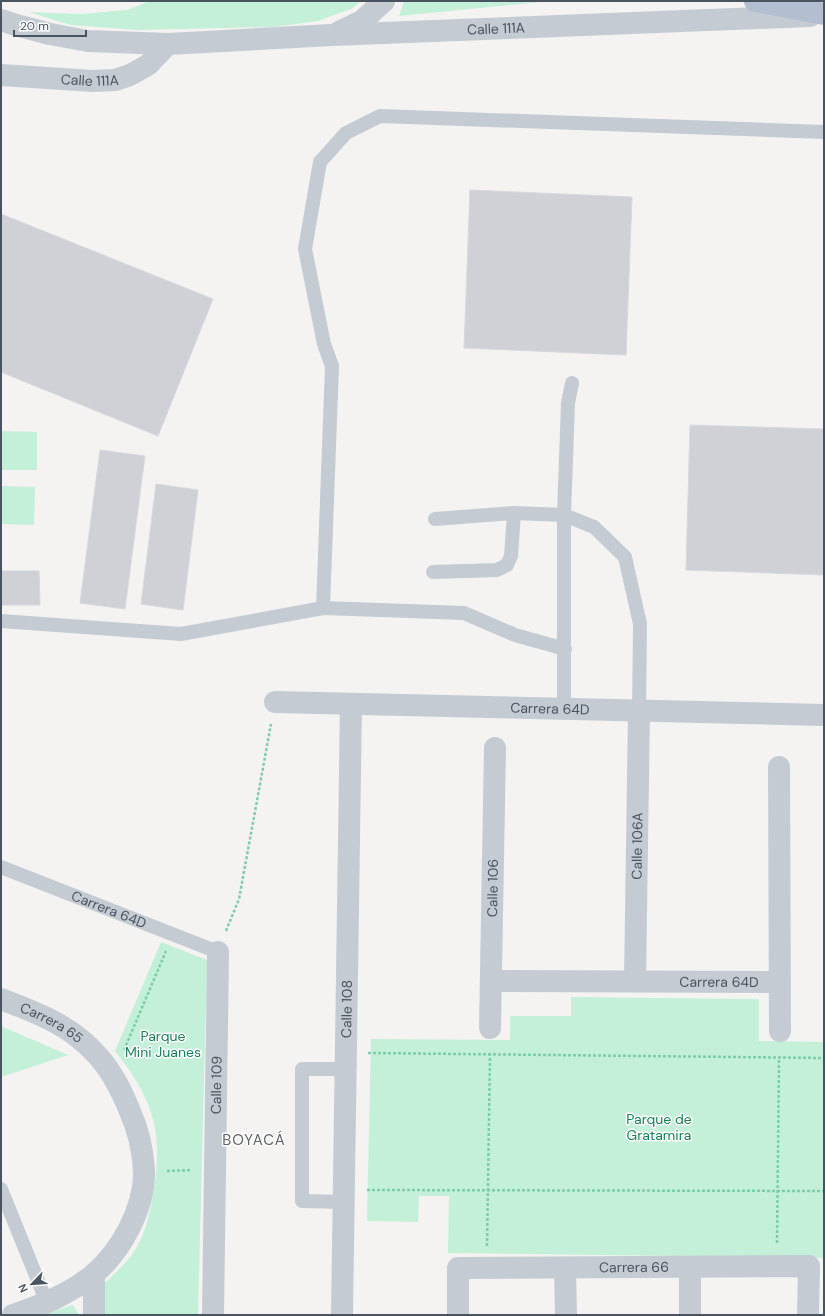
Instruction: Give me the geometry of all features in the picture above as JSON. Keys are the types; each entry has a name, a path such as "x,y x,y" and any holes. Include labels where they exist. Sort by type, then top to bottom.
{"main road":[{"path":"755,1 824,15"}],"street":[{"path":"332,35 362,21 384,1"},
{"name":"Calle 111A","path":"1,20 36,30 88,41 168,44 332,35 824,15"},
{"name":"Calle 111A","path":"1,75 93,81 115,80 130,75 148,65 168,44"},
{"name":"Carrera 64D","path":"275,702 824,715"},
{"name":"Calle 108","path":"342,1315 351,704"},
{"name":"Calle 106A","path":"635,981 639,710"},
{"name":"Calle 106","path":"490,1028 495,748"},
{"path":"780,767 780,1031"},
{"name":"Calle 109","path":"213,1315 218,952"},
{"name":"Carrera 64D","path":"491,981 779,982"},
{"name":"Carrera 65","path":"1,1000 35,1012 55,1022 77,1037 97,1055 113,1074"},
{"path":"13,1315 47,1303 94,1275 117,1249 133,1221 141,1194 144,1172 137,1128 113,1074"},
{"name":"Carrera 66","path":"458,1315 458,1268 809,1266 808,1315"},
{"path":"690,1267 690,1315"},
{"path":"565,1268 566,1315"},
{"path":"94,1275 94,1315"}],"lane":[{"path":"323,608 332,366 324,344 305,249 320,162 346,133 380,116 824,132"},
{"path":"564,708 564,515 568,403 572,383"},
{"path":"434,572 497,570 507,566 511,556 514,513"},
{"path":"435,519 514,513 564,515 594,528 625,557 640,624 639,710"},
{"path":"1,621 181,634 323,608 464,612 515,635 565,649"},
{"name":"Carrera 64D","path":"1,867 218,952"},
{"path":"344,1196 302,1201 302,1069 346,1061"},
{"path":"1,1189 47,1303"}],"path":[{"path":"218,952 239,898 275,702"},
{"path":"113,1074 174,934"},
{"path":"487,1268 490,1028"},
{"path":"777,1266 780,1031"},
{"path":"346,1061 490,1055 824,1058"},
{"path":"144,1172 215,1170"},
{"path":"344,1196 488,1190 824,1191"}],"green space":[{"path":"150,1 361,1 353,8 318,21 273,27 136,30 71,25 28,12 82,14 127,10"},
{"path":"404,1 551,1 399,16"},
{"path":"1,431 37,432 37,470 1,470"},
{"path":"1,486 35,487 34,525 1,524"},
{"name":"Parque Mini Juanes","path":"161,942 207,960 198,1315 105,1315 104,1284 129,1259 139,1244 147,1223 153,1195 157,1153 153,1118 139,1085 115,1051"},
{"name":"Parque de Gratamira","path":"571,997 759,999 759,1041 824,1042 824,1258 448,1253 449,1196 419,1196 418,1222 367,1221 371,1039 510,1040 510,1016 571,1016"},
{"path":"1,1026 68,1055 1,1077"},
{"path":"73,1305 79,1315 43,1315"}],"building":[{"path":"470,190 632,197 626,355 464,348"},
{"path":"1,214 213,299 158,436 1,372"},
{"path":"690,425 824,429 824,575 686,570"},
{"path":"100,450 145,456 125,609 80,603"},
{"path":"156,484 198,490 183,610 141,604"},
{"path":"1,571 39,571 40,605 1,605"}],"district":[{"name":"BOYACÁ","path":"254,1140"}]}
